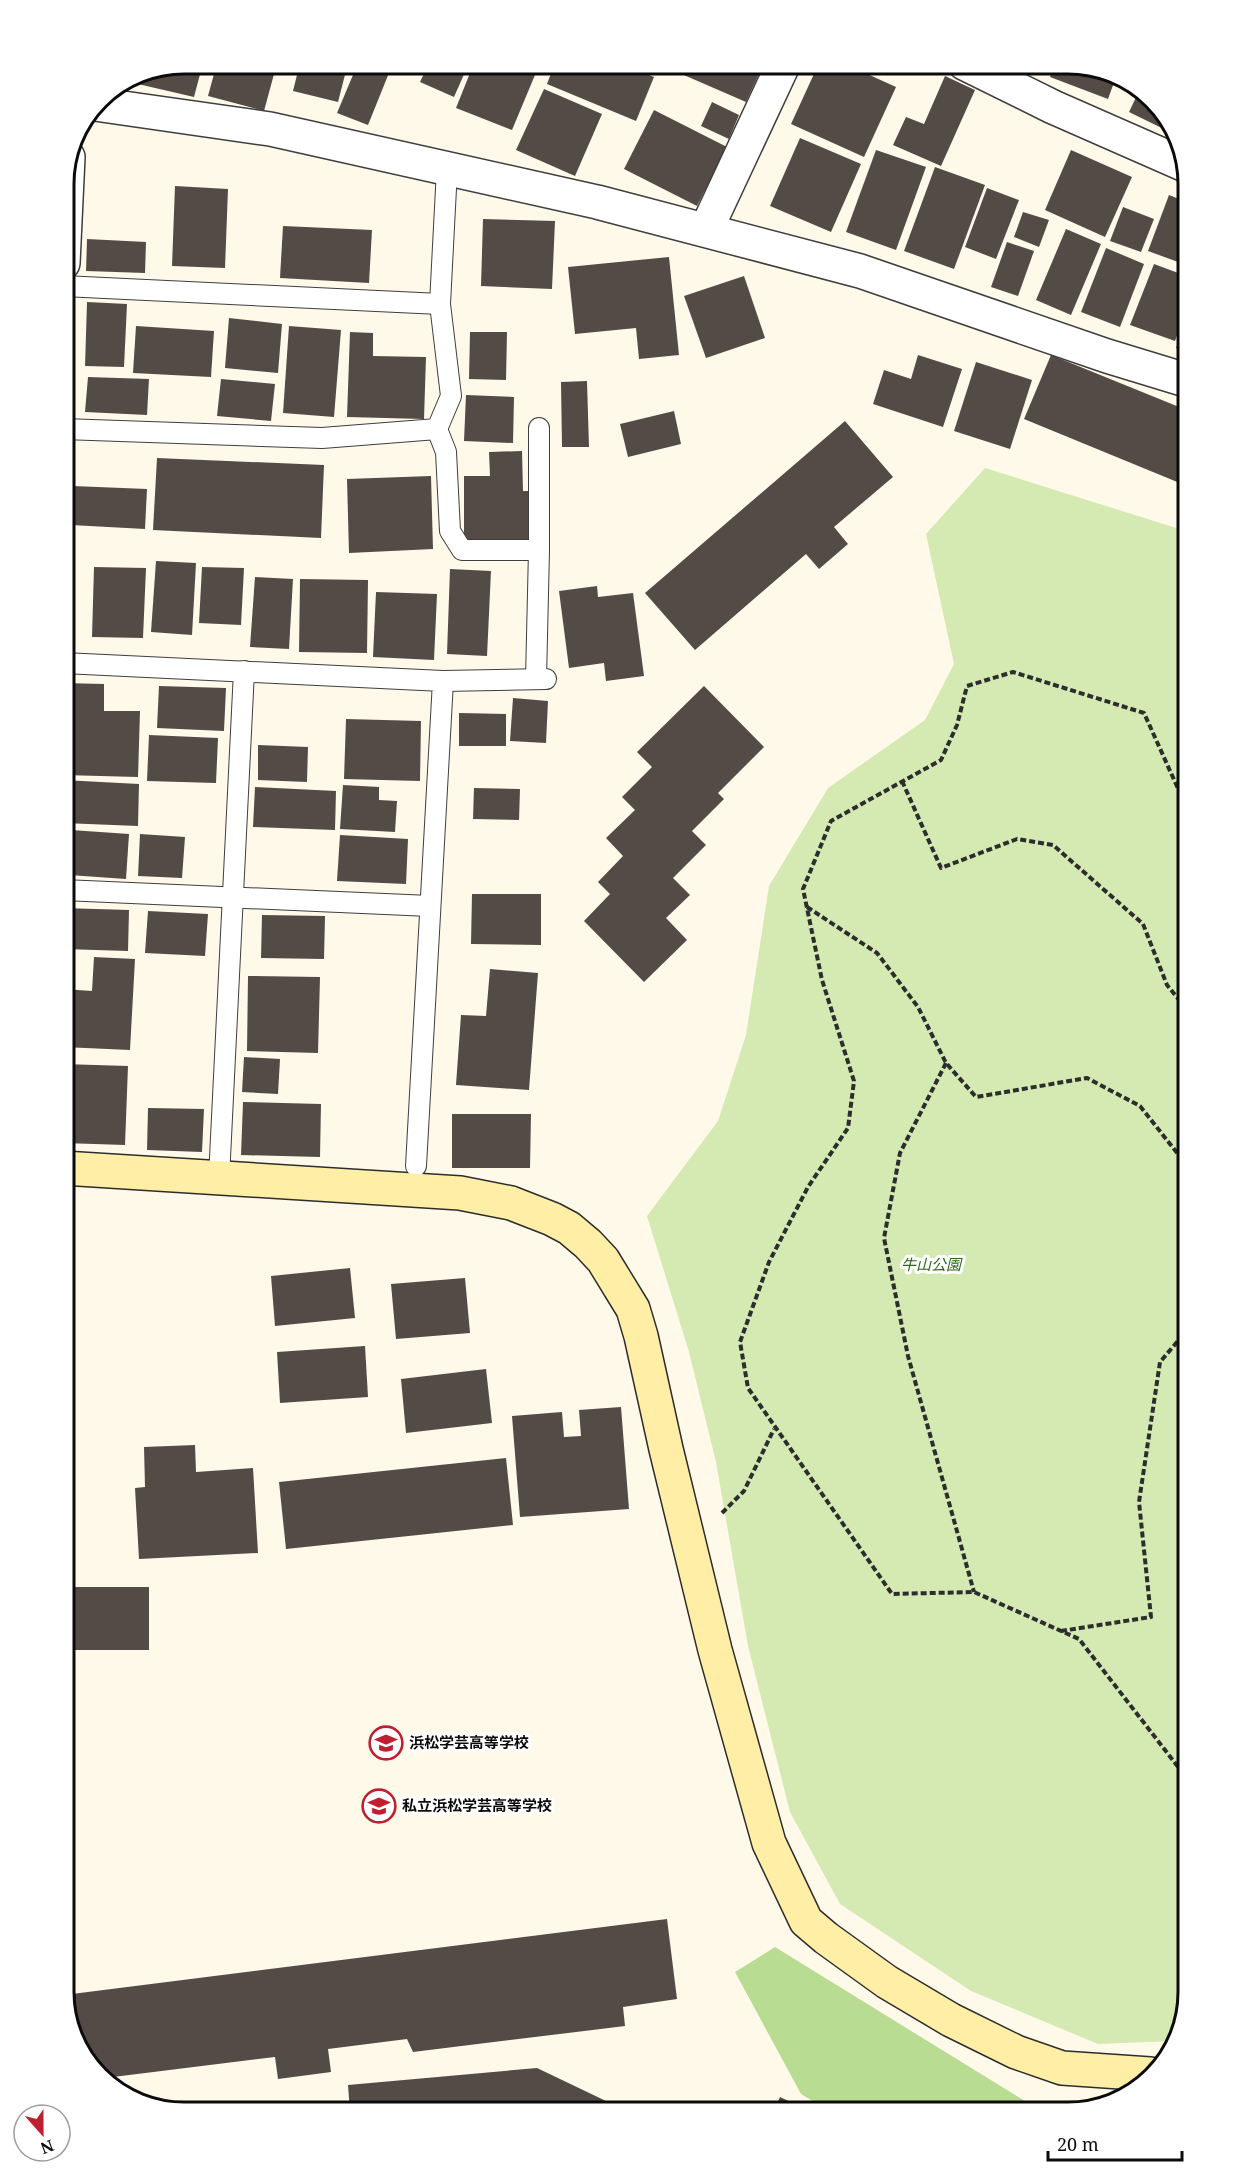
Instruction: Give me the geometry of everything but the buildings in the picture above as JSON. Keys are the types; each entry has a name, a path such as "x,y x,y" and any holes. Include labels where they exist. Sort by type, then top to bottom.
{"street":[{"path":"706,230 779,74"},
{"path":"987,74 1176,161"},
{"path":"106,106 270,129 597,202 860,271 1107,356 1178,378"},
{"path":"74,1169 460,1193 511,1203 552,1219 569,1228 588,1244 603,1260 633,1309 715,1650 769,1843 806,1920 826,1938 887,1982 951,2020 1016,2052 1062,2068 1142,2073"}],"lane":[{"path":"447,169 440,304 451,396 437,429 446,452 450,531 462,550 539,550"},
{"path":"74,287 440,304"},
{"path":"74,663 443,681 541,679 539,428"},
{"path":"74,429 322,438 437,429"},
{"path":"219,1178 244,671"},
{"path":"416,1166 443,681"},
{"path":"74,890 430,906"}],"path":[{"path":"1178,788 1144,712 1013,672 967,686 957,725 941,760 831,821 803,889 822,980 854,1081 848,1128 808,1187 769,1262 740,1342 748,1388 892,1594 974,1592 1079,1640 1178,1767"},
{"path":"902,781 942,868 1017,839 1053,845 1143,924 1167,985 1178,998"},
{"path":"807,906 877,953 918,1007 946,1064 976,1096 1087,1078 1140,1106 1178,1154"},
{"path":"946,1064 900,1153 884,1239 908,1356 974,1592"},
{"path":"1061,1631 1151,1617 1139,1502 1160,1362 1178,1341"},
{"path":"690,1545 744,1491 775,1428"}],"green space":[{"name":"牛山公園","path":"985,468 1178,529 1178,2005 1166,2041 1098,2044 971,1991 840,1904 790,1812 748,1646 716,1462 689,1352 647,1216 718,1121 746,1035 769,886 828,788 925,720 954,664 926,534"},
{"path":"775,1947 1026,2102 814,2102 801,2094 735,1972"}],"place":[{"name":"浜松学芸高等学校","path":"386,1743"},
{"name":"私立浜松学芸高等学校","path":"379,1806"}]}
